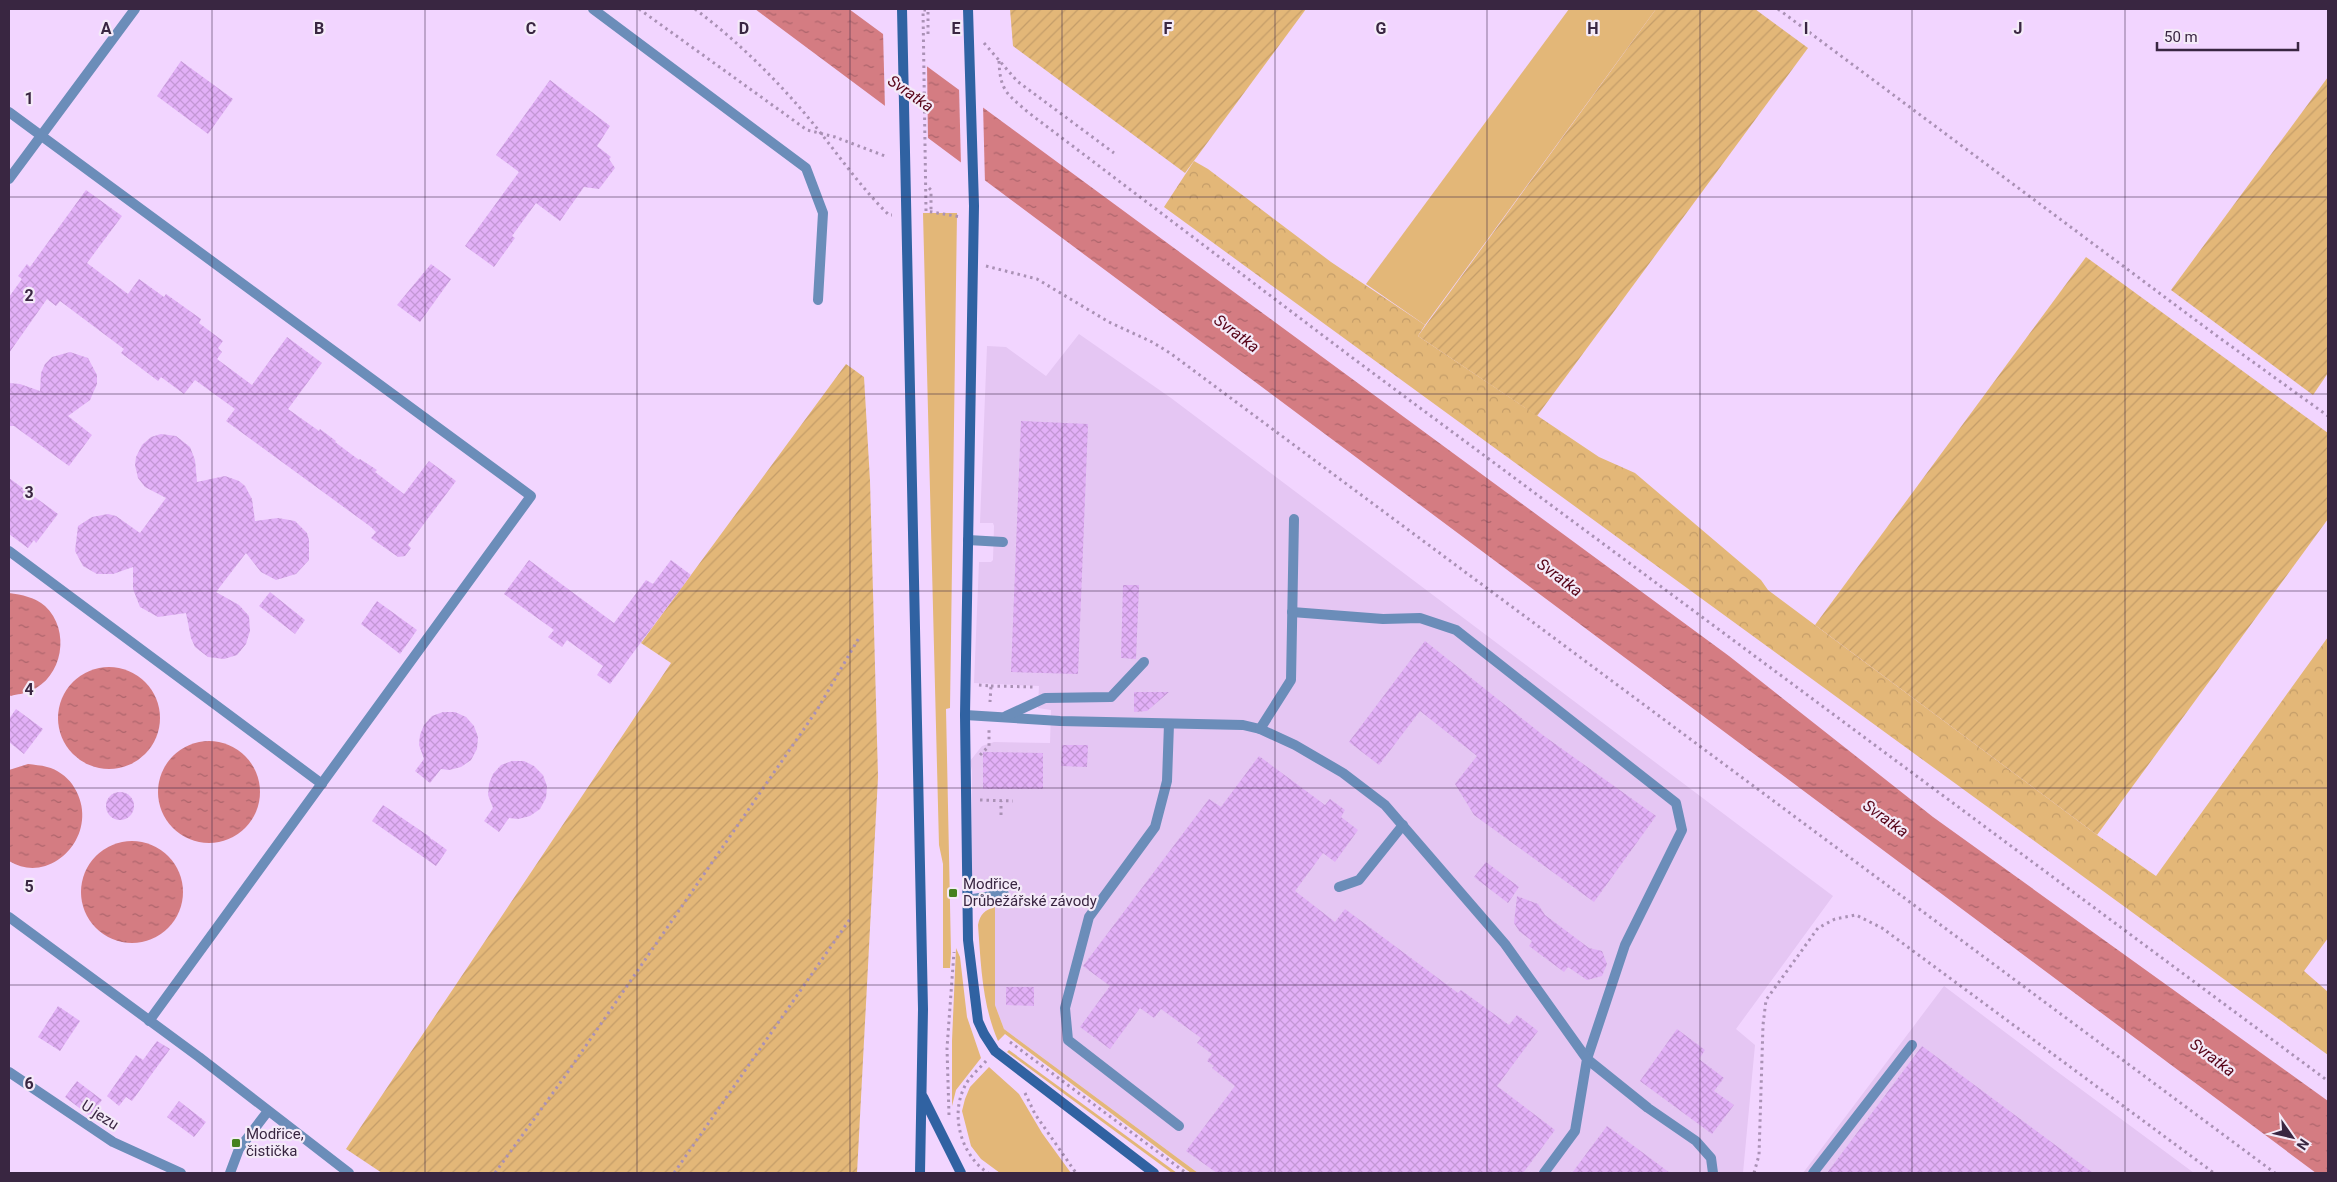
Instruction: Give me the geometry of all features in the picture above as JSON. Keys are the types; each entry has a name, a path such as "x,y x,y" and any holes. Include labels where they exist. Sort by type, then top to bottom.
{"street":[{"path":"9,179 135,9"},
{"path":"593,9 806,168 823,214 818,300"},
{"path":"902,9 923,999 920,1173"},
{"path":"968,9 974,225 965,715 968,940 978,1021 995,1052 1154,1173"},
{"path":"9,112 531,496 150,1021"},
{"path":"1260,729 1291,680 1294,519"},
{"path":"968,540 1003,542"},
{"path":"9,551 322,784"},
{"path":"1292,612 1383,619 1420,618 1456,630 1676,803 1682,830 1625,945 1587,1060 1575,1131 1544,1173"},
{"path":"1003,717 1045,698 1110,698 1144,662"},
{"path":"965,715 1169,724 1243,725 1260,729 1295,744 1343,773 1385,805 1505,944 1587,1060 1648,1108 1696,1140 1711,1158 1713,1173"},
{"path":"1169,724 1167,781 1155,827 1089,916 1064,1008 1068,1040 1178,1126"},
{"path":"1339,887 1359,880 1403,825"},
{"path":"967,900 1004,894"},
{"path":"9,917 150,1021 349,1173"},
{"path":"1813,1173 1912,1044"},
{"name":"U jezu","path":"9,1072 113,1142 181,1173"},
{"path":"922,1094 961,1173"},
{"path":"230,1173 240,1149 268,1111"}],"path":[{"path":"639,9 807,130 821,133 885,156"},
{"path":"695,9 732,38 762,68 821,133 889,215 906,217"},
{"path":"1778,9 2217,336 2328,416"},
{"path":"928,34 928,10 923,10 926,211 952,217 964,217 974,225"},
{"path":"968,26 1008,72 1030,91 1114,153"},
{"path":"999,61 1001,85 1011,98 1029,113 1354,359 2328,1081"},
{"path":"929,188 931,190 931,211"},
{"path":"973,262 1037,279 1109,322 1152,342 1170,353 2274,1173"},
{"path":"495,1173 563,1079 817,710 860,636"},
{"path":"991,686 1036,687"},
{"path":"1001,800 1001,815"},
{"path":"1754,1173 1759,1155 1763,1025 1766,1000 1818,928 1835,919 1856,915 1882,928 2214,1173"},
{"path":"674,1173 850,918"},
{"path":"949,1118 946,1048 954,946"},
{"path":"960,1136 957,1112 964,1087 1005,1038 1186,1173"},
{"path":"987,1060 994,1067"},
{"path":"1025,1091 1035,1114 1076,1173"},
{"path":"953,1124 978,1167 988,1173"}],"shaded area":[{"path":"1079,334 1171,398 1833,896 1736,1029 1755,1045 1743,1173 1198,1173 1004,1029 995,1005 995,907 990,883 976,883 972,877 972,771 970,761 982,746 994,742 1050,743 1051,710 1038,708 1039,686 974,683 979,562 991,562 993,560 993,523 980,523 987,346 1006,347 1046,376"},
{"path":"1944,986 2055,1070 2194,1173 1803,1173"}],"green space":[{"path":"1010,9 1306,9 1185,173 1013,46"},
{"path":"1569,9 1656,9 1425,325 1366,284"},
{"path":"1656,9 1755,9 1808,48 1537,416 1418,336"},
{"path":"2328,77 2328,373 2313,395 2171,290"},
{"path":"1194,161 1208,169 1331,262 1425,325 1418,336 1599,457 1635,473 1761,580 1768,590 2097,835 2156,876 2328,637 2328,938 2304,971 2328,992 2328,1055 1164,207"},
{"path":"923,213 957,213 950,708 946,709 950,968 943,968 943,864 939,845"},
{"path":"2086,257 2328,433 2328,519 2097,835 1815,625"},
{"path":"846,364 864,377 870,481 878,777 857,1173 382,1173 346,1149 671,663 641,643"},
{"path":"995,907 995,1005 1004,1029 1198,1173 1191,1173 1005,1034 998,1041 985,999 978,925 984,913"},
{"path":"956,948 960,957 967,1017 981,1058 956,1090 952,1106 952,1041"},
{"path":"1009,1050 1177,1173 1172,1173 1007,1052"},
{"path":"989,1067 1019,1094 1042,1133 1071,1173 1000,1173 981,1159 971,1146 962,1111 970,1087"}],"water":[{"name":"Svratka","path":"755,9 849,9 1729,656 1933,817 2328,1101 2328,1173 2316,1173"},
{"path":"9,593 33,598 45,606 53,616 60,640 60,653 50,676 41,685 30,691 11,696 9,695"},
{"path":"109,667 128,671 145,682 156,699 160,718 156,737 145,754 128,765 109,769 90,765 73,754 62,737 58,718 62,699 73,682 90,671"},
{"path":"209,741 228,745 245,756 256,773 260,792 256,811 245,828 228,839 209,843 190,839 173,828 162,811 158,792 162,773 173,756 190,745"},
{"path":"28,764 51,768 61,774 72,784 81,802 82,820 78,836 69,850 57,861 42,867 25,867 9,861 9,770"},
{"path":"132,841 151,845 168,856 179,873 183,892 179,911 168,928 151,939 132,943 113,939 96,928 85,911 81,892 85,873 96,856 113,845"}],"pier":[{"path":"883,31 927,63 928,141 885,109"},
{"path":"959,86 983,104 985,184 961,166"}],"building":[{"path":"181,61 233,99 208,134 157,96"},
{"path":"550,80 610,126 597,146 611,157 609,159 615,168 599,189 584,187 560,221 536,203 512,236 515,238 494,267 465,246 519,172 496,155"},
{"path":"86,190 122,216 87,263 128,294 139,279 164,297 166,294 201,319 199,323 223,341 218,348 222,352 217,359 252,385 287,337 322,363 288,409 319,431 320,429 359,460 377,470 375,472 404,494 429,461 456,481 408,545 411,548 405,556 398,557 371,538 376,532 371,527 226,421 235,409 195,380 184,394 161,377 158,381 121,353 124,349 60,301 56,306 47,299 9,353 9,297 22,279 18,276 27,264 30,267"},
{"path":"431,264 451,279 420,322 397,305"},
{"path":"70,352 88,358 97,375 97,384 90,400 68,416 92,435 69,466 14,426 9,426 9,383 20,384 40,391 41,373 45,364 52,357"},
{"path":"1021,421 1088,424 1078,674 1011,672"},
{"path":"161,434 176,436 190,447 195,460 197,482 225,476 239,481 245,486 252,499 255,521 278,518 295,521 307,533 309,560 296,574 276,580 261,572 246,553 216,592 239,605 249,616 250,631 246,644 237,655 224,659 208,657 195,647 191,638 186,613 158,617 140,607 133,589 133,567 113,574 97,574 83,566 75,551 78,526 92,517 108,514 116,516 140,533 166,498 145,487 138,478 135,465 136,457 142,445 151,437"},
{"path":"9,478 58,514 36,543 34,540 28,548 9,534"},
{"path":"529,560 614,623 646,580 653,584 671,560 691,575 610,684 597,675 603,666 567,640 562,647 548,637 554,630 504,594"},
{"path":"1123,585 1139,585 1136,659 1121,658"},
{"path":"270,592 305,620 295,634 259,606"},
{"path":"377,601 417,630 400,654 361,624"},
{"path":"1425,641 1544,736 1656,816 1594,902 1474,815 1455,784 1477,756 1420,711 1379,765 1349,742"},
{"path":"1134,692 1169,692 1147,711 1134,712"},
{"path":"16,709 43,729 24,754 9,742 9,719"},
{"path":"443,712 455,712 466,717 474,726 478,737 477,749 471,760 461,767 449,770 441,769 430,783 415,771 424,759 419,745 420,735 424,725 432,716"},
{"path":"1062,745 1088,745 1087,767 1061,766"},
{"path":"983,752 1043,753 1043,789 983,789"},
{"path":"1259,756 1325,805 1330,799 1345,810 1341,817 1358,830 1335,862 1323,853 1295,891 1335,922 1345,909 1458,993 1461,990 1509,1025 1517,1015 1538,1031 1497,1086 1555,1130 1523,1173 1217,1173 1186,1151 1235,1086 1212,1068 1214,1066 1207,1061 1212,1054 1197,1043 1201,1038 1161,1009 1154,1018 1140,1008 1110,1049 1080,1027 1110,986 1083,966 1209,799 1221,807"},
{"path":"512,761 524,761 534,766 543,775 547,786 546,798 540,809 530,816 518,819 509,818 499,832 484,821 493,808 488,795 489,784 493,774 501,765"},
{"path":"120,792 130,796 134,806 130,816 120,820 110,816 106,806 110,796"},
{"path":"383,805 447,850 436,866 372,821"},
{"path":"1486,862 1519,887 1508,903 1474,877"},
{"path":"1517,896 1538,904 1545,915 1589,948 1602,951 1607,964 1602,976 1587,980 1568,967 1564,972 1529,946 1532,941 1519,931 1514,923"},
{"path":"1006,987 1034,987 1034,1006 1006,1005"},
{"path":"58,1006 80,1021 60,1051 38,1037"},
{"path":"1677,1029 1705,1050 1699,1059 1724,1078 1714,1091 1734,1105 1712,1134 1640,1081"},
{"path":"157,1041 170,1049 132,1101 126,1097 119,1106 107,1096 136,1055 143,1060"},
{"path":"1922,1046 2093,1173 1827,1173"},
{"path":"77,1081 102,1100 90,1116 65,1097"},
{"path":"179,1101 206,1122 194,1137 167,1117"},
{"path":"1607,1126 1670,1173 1572,1173"}],"place":[{"name":"Modřice, Drůbežářské závody","path":"953,893"},
{"name":"Modřice, čistička","path":"236,1143"}]}
